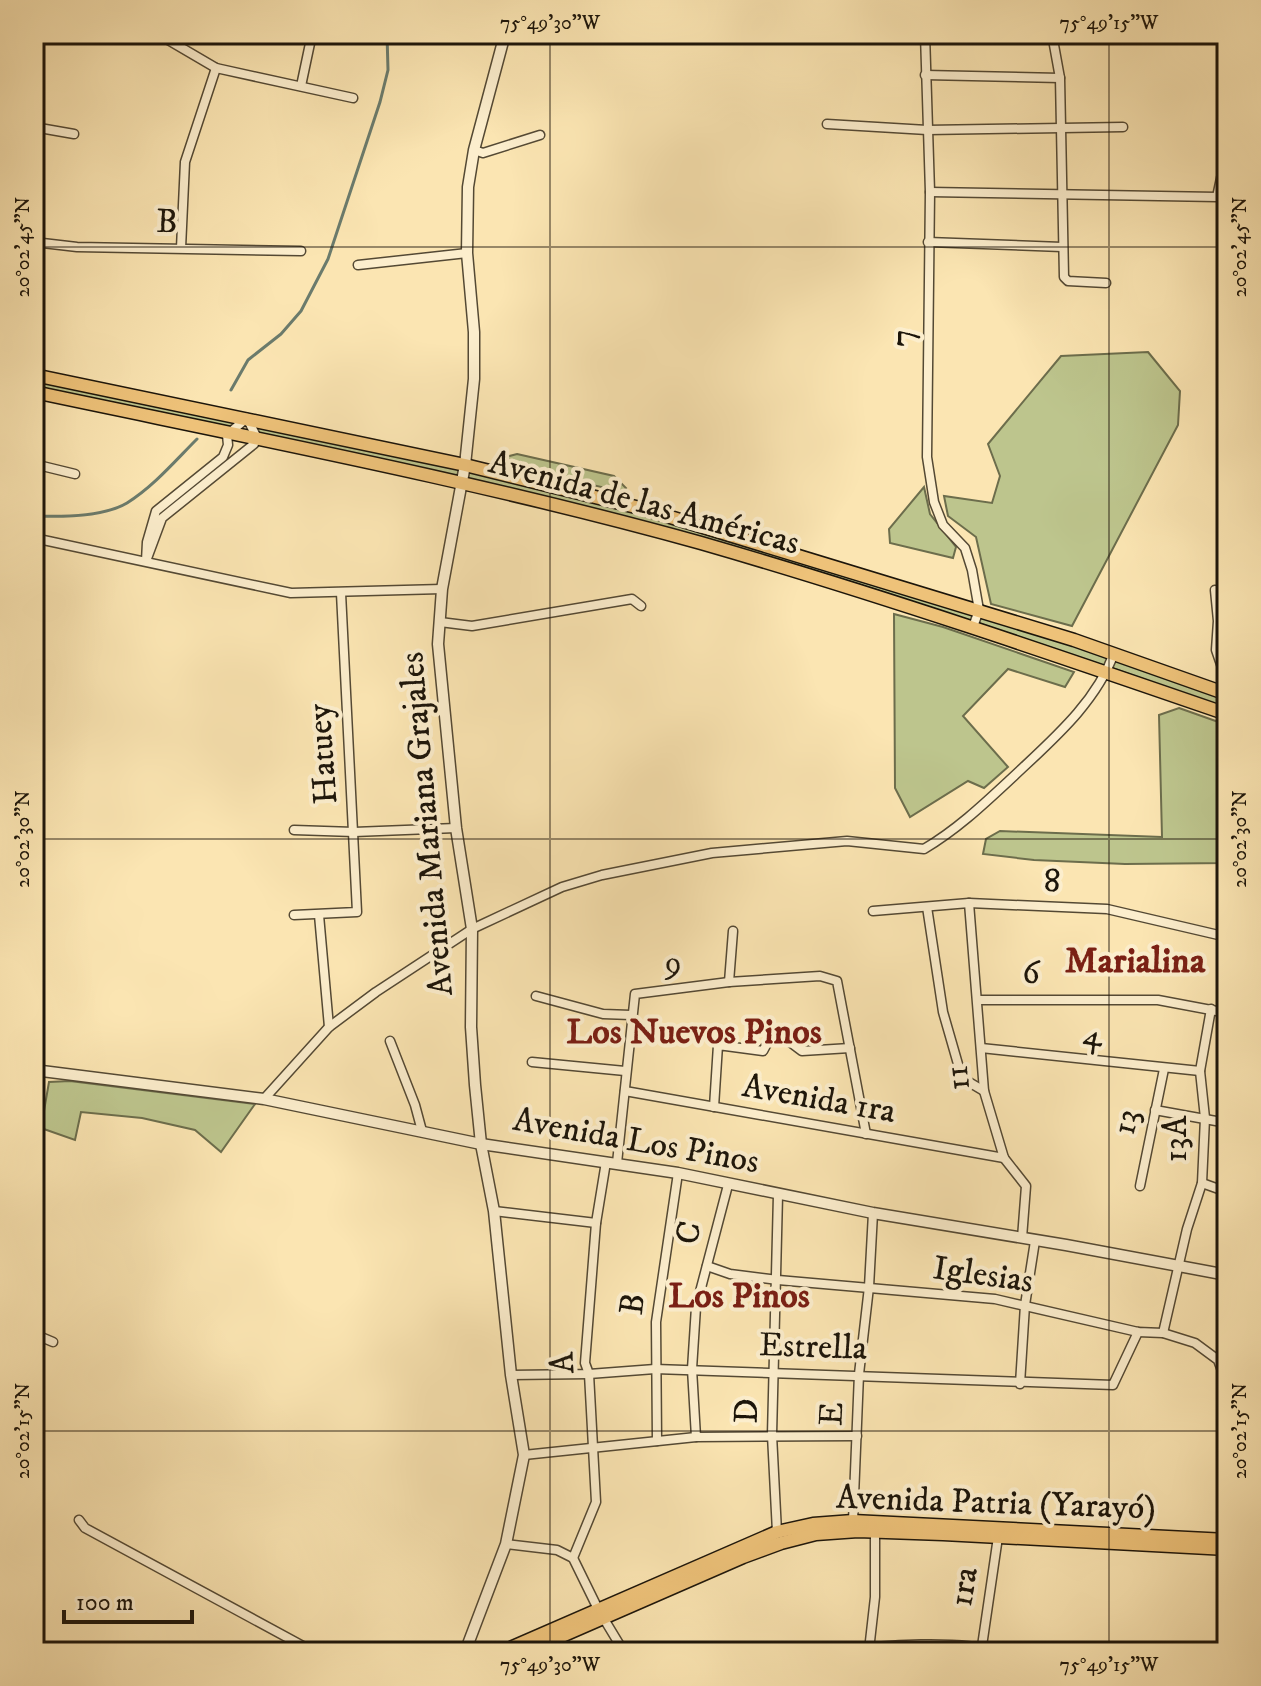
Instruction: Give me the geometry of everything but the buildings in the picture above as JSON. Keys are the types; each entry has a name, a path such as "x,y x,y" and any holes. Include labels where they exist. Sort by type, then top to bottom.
{"main road":[{"name":"Avenida de las Américas","path":"34,375 465,465 705,526 1114,653 1224,693"},
{"name":"Avenida de las Américas","path":"34,392 461,483 699,543 973,627 1227,714"},
{"name":"Avenida Patria (Yarayó)","path":"525,1652 540,1649 601,1614 777,1532 813,1524 853,1521 943,1529 1227,1540"},
{"name":"Avenida Patria (Yarayó)","path":"501,1652 781,1543 816,1534 943,1529 998,1537 1227,1549"}],"street":[{"path":"158,34 216,68 353,98"},
{"path":"301,86 312,34"},
{"name":"Avenida Mariana Grajales","path":"465,1652 506,1544 524,1455 511,1375 494,1211 481,1144 471,1027 472,929 456,828 438,644 442,589 465,465 474,379 474,332 467,253 468,187 474,150 505,34"},
{"name":"7","path":"925,34 930,192 929,469 934,502 943,525 965,548 972,570 979,610 973,627"},
{"path":"1052,34 1060,78 1064,277 1068,281 1106,283"},
{"path":"181,248 185,162 216,68"},
{"path":"925,75 1060,78"},
{"path":"827,124 927,130 1123,127"},
{"path":"34,127 74,134"},
{"path":"474,150 483,153 540,135"},
{"path":"930,192 1217,197 1227,150"},
{"name":"B","path":"34,242 77,247 301,251"},
{"path":"928,242 1062,247"},
{"path":"358,265 467,253"},
{"path":"247,418 256,439 254,444 162,518 146,561 147,542 156,511 223,457 229,433 247,418"},
{"path":"34,464 75,474"},
{"path":"34,538 291,593 442,589"},
{"path":"1215,590 1218,621 1216,650 1226,679 1224,693"},
{"name":"Hatuey","path":"319,915 357,912 341,593"},
{"path":"440,622 472,626 632,599 641,606"},
{"path":"264,1099 329,1027 376,992 472,929 562,887 602,875 712,853 847,841 924,849 975,812 1046,747 1087,701 1107,672 1114,653"},
{"path":"294,830 354,832 456,828"},
{"name":"8","path":"873,911 969,903 1107,909 1227,937"},
{"name":"11","path":"969,903 984,1091 1004,1158 1026,1186 1022,1238"},
{"path":"927,907 943,1012 962,1078 984,1091"},
{"path":"294,915 319,915 329,1027"},
{"path":"729,982 733,931"},
{"name":"9","path":"611,1162 625,1091 635,994 729,982 820,976 837,981 850,1048"},
{"path":"536,996 603,1014 631,1015"},
{"name":"6","path":"978,1000 1158,1000 1227,1013"},
{"name":"13A","path":"1180,1267 1187,1229 1202,1183 1205,1118 1200,1071 1211,1009"},
{"path":"714,1107 718,1045 763,1051 770,1038 786,1039 802,1051 850,1048 866,1134"},
{"path":"390,1041 422,1131"},
{"name":"4","path":"981,1048 1200,1071"},
{"path":"532,1062 625,1071"},
{"name":"13","path":"1140,1186 1164,1069"},
{"name":"Avenida Los Pinos","path":"34,1070 264,1099 481,1144 678,1173 873,1213 1227,1275"},
{"name":"Avenida 1ra","path":"625,1091 1004,1158"},
{"path":"1155,1110 1227,1123"},
{"name":"A","path":"573,1558 596,1502 589,1374 585,1363 596,1223 611,1162"},
{"name":"B","path":"657,1441 656,1322 678,1173"},
{"path":"1202,1183 1227,1192"},
{"name":"C","path":"696,1437 692,1369 696,1307 728,1185"},
{"name":"D","path":"777,1532 772,1435 778,1195"},
{"path":"494,1211 596,1223"},
{"name":"E","path":"853,1521 859,1374 869,1287 873,1213"},
{"path":"1020,1384 1025,1305 1035,1241"},
{"name":"Iglesias","path":"707,1266 730,1274 778,1280 995,1299 1138,1332 1163,1333 1195,1343 1218,1360 1227,1384"},
{"path":"1163,1333 1180,1267"},
{"name":"Estrella","path":"511,1375 692,1369 859,1374 1020,1384 1113,1385 1138,1332"},
{"path":"34,1334 53,1342"},
{"path":"524,1455 696,1437 857,1436"},
{"path":"79,1520 85,1528 314,1652"},
{"path":"869,1649 875,1597 875,1532"},
{"name":"1ra","path":"982,1646 998,1537"},
{"path":"506,1544 557,1550 573,1558 624,1652"},
{"path":"837,1652 982,1646 1004,1652"}],"green space":[{"path":"1148,352 1180,391 1178,425 1072,626 991,604 976,537 948,516 944,496 992,503 1000,476 988,444 1061,356"},
{"path":"34,380 237,421 229,428 34,386"},
{"path":"255,425 459,469 457,477 259,434"},
{"path":"517,454 614,476 626,488 623,492 500,464 502,458"},
{"path":"469,471 674,523 974,614 972,621 699,537 468,479"},
{"path":"924,487 930,514 956,547 953,558 890,543 889,529"},
{"path":"894,614 943,627 1074,672 1065,687 1008,669 963,716 1008,767 984,788 968,781 910,817 895,788"},
{"path":"981,616 1108,657 1105,666 978,623"},
{"path":"1115,659 1227,699 1227,709 1112,668"},
{"path":"1179,708 1227,725 1227,863 1125,864 1034,860 983,854 986,839 1000,831 1162,837 1159,715"},
{"path":"70,1081 255,1104 221,1152 195,1130 142,1118 81,1112 75,1140 41,1128 49,1082"}],"waterway":[{"path":"231,390 248,360 281,334 301,311 328,259 380,102 388,70 387,34"},
{"path":"34,516 82,515 118,508 146,489 197,439"}],"district":[{"name":"Marialina","path":"1135,961"},
{"name":"Los Nuevos Pinos","path":"694,1032"},
{"name":"Los Pinos","path":"739,1296"}]}
